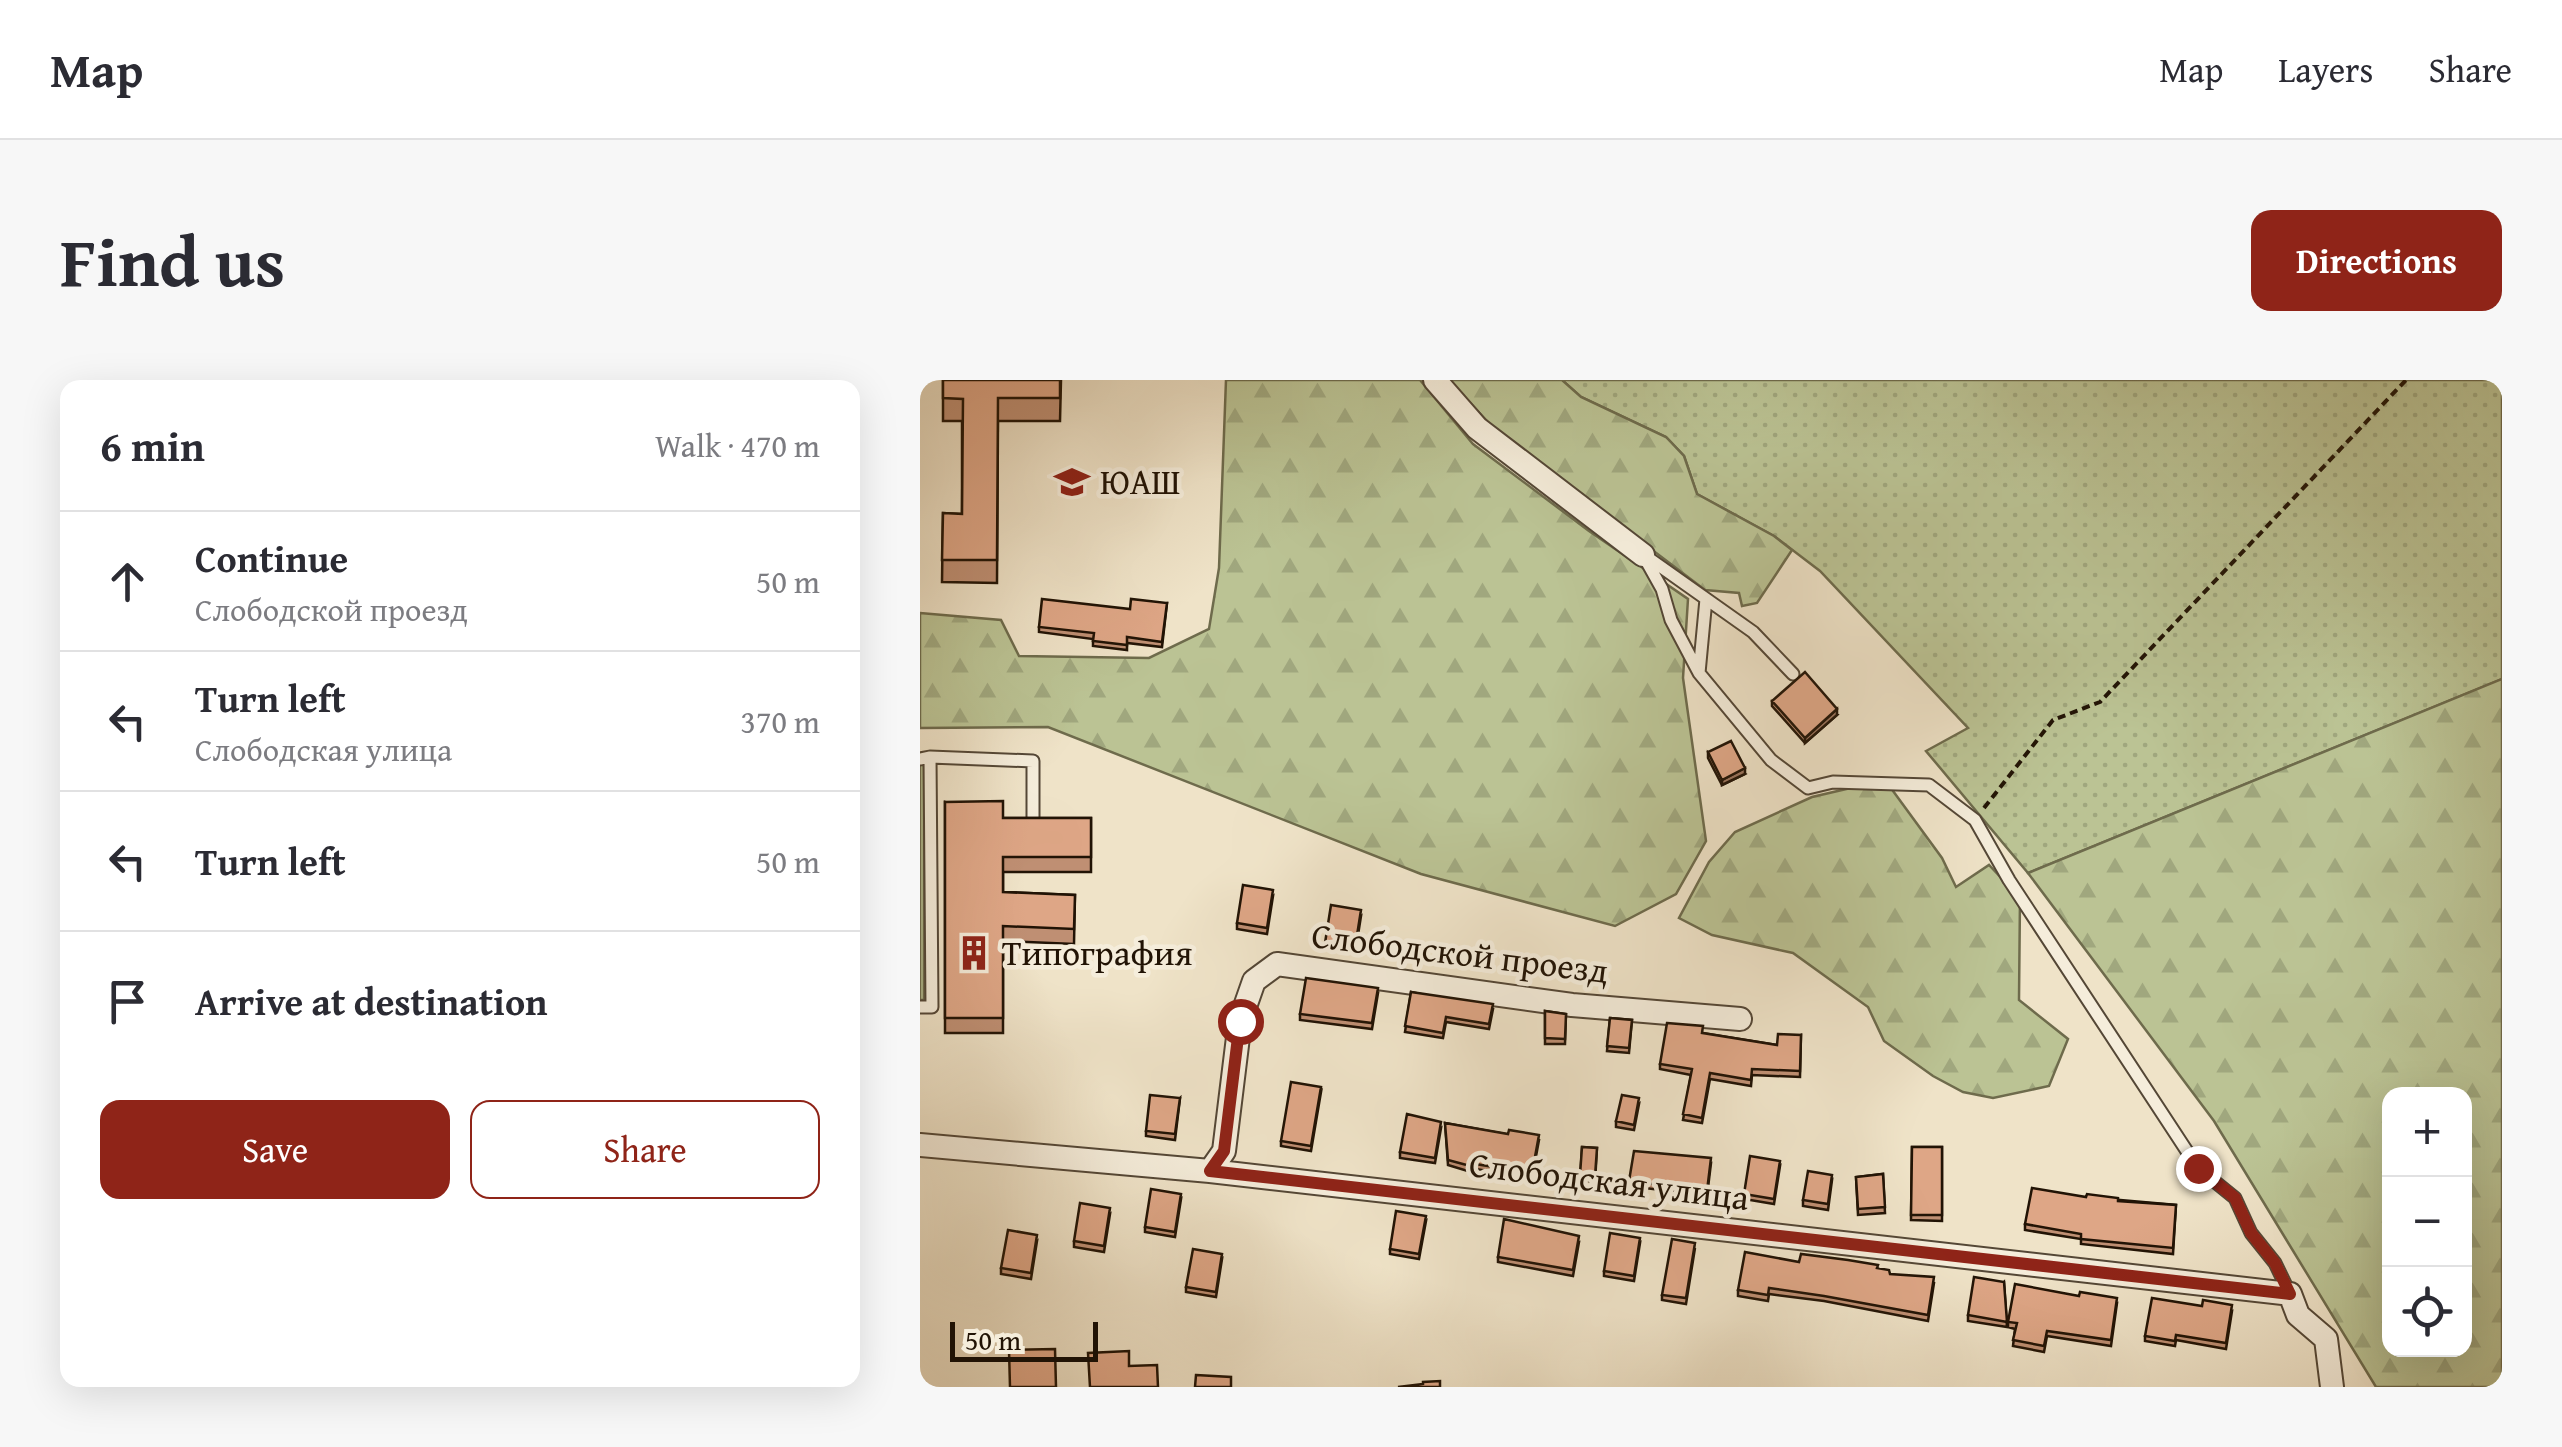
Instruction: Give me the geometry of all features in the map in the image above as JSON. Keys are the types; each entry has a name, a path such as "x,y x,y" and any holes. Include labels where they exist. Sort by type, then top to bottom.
{"street":[{"path":"1435,380 1477,428 1643,554"},
{"name":"Слободской проезд","path":"1210,1171 1224,1151 1240,1021 1254,981 1277,964 1572,1004 1740,1020"},
{"name":"Слободская улица","path":"920,1145 1210,1171 2290,1294"},
{"path":"2290,1294 2298,1315 2326,1340 2332,1387"}],"lane":[{"path":"1643,554 1754,632 1793,674"},
{"path":"1643,554 1699,673 1771,760 1808,788 1834,782 1929,786 1975,820 2008,880 2198,1168 2235,1198 2251,1233 2275,1263 2290,1294"},
{"path":"1699,673 1706,600"},
{"path":"920,1006 932,1007 925,758 1033,761 1033,819"}],"path":[{"path":"1975,820 2053,720 2100,702 2406,380"}],"green space":[{"path":"1226,380 1420,380 1473,444 1688,599 1683,678 1706,841 1676,894 1615,926 1421,874 1048,727 920,728 920,613 1001,620 1019,656 1149,658 1209,629 1219,568"},
{"path":"1449,380 1562,380 1581,397 1666,437 1684,456 1697,494 1792,550 1757,603 1742,606 1739,593 1705,590 1498,433"},
{"path":"1562,380 2502,380 2502,679 2028,873 1926,751 1968,728 1820,571 1774,536 1697,494 1684,456 1666,437 1581,397"},
{"path":"2502,679 2502,1387 2376,1387 2214,1121 2028,873"},
{"path":"924,762 924,1000 920,1000 920,763"},
{"path":"1885,780 1942,858 1956,887 1989,865 2020,898 2019,1000 2068,1039 2049,1086 1993,1098 1963,1092 1884,1041 1868,1007 1793,953 1712,935 1679,918 1709,862 1735,832 1812,797"}],"building":[{"path":"943,380 1060,380 1060,398 998,398 997,560 942,560 943,513 962,514 963,399 943,398"},
{"path":"1042,599 1130,609 1131,599 1167,603 1162,642 1127,637 1127,645 1093,641 1094,633 1039,627"},
{"path":"1805,672 1837,709 1805,738 1772,701"},
{"path":"1731,741 1745,768 1722,780 1708,752"},
{"name":"Типография","path":"1003,801 1003,818 1091,818 1091,857 1003,857 1003,892 1075,895 1074,929 1003,926 1003,1018 945,1018 945,802"},
{"path":"1243,885 1273,890 1267,928 1237,923"},
{"path":"1331,905 1361,910 1355,948 1325,943"},
{"path":"1306,978 1378,988 1372,1023 1300,1014"},
{"path":"1411,992 1493,1004 1489,1024 1446,1017 1443,1033 1405,1026"},
{"path":"1545,1011 1566,1014 1565,1039 1545,1038"},
{"path":"1610,1018 1632,1020 1629,1048 1607,1046"},
{"path":"1667,1023 1703,1026 1702,1033 1777,1045 1778,1034 1801,1035 1800,1071 1752,1069 1751,1080 1710,1073 1702,1118 1683,1114 1692,1069 1660,1064"},
{"path":"1291,1082 1321,1087 1311,1146 1281,1141"},
{"path":"1150,1095 1180,1098 1175,1134 1146,1131"},
{"path":"1622,1095 1639,1098 1634,1125 1616,1121"},
{"path":"1407,1114 1441,1122 1435,1158 1400,1152"},
{"path":"1445,1123 1539,1135 1532,1173 1448,1160"},
{"path":"1582,1147 1597,1148 1595,1176 1580,1175"},
{"path":"1912,1147 1942,1147 1942,1215 1911,1215"},
{"path":"1634,1151 1711,1158 1707,1191 1629,1181"},
{"path":"1750,1156 1780,1161 1774,1199 1744,1194"},
{"path":"1808,1171 1832,1175 1828,1204 1803,1200"},
{"path":"1883,1174 1885,1207 1858,1209 1856,1177"},
{"path":"2032,1188 2176,1205 2173,1248 2081,1239 2081,1234 2025,1224"},
{"path":"1151,1189 1181,1194 1175,1232 1145,1227"},
{"path":"1080,1203 1110,1208 1104,1246 1074,1241"},
{"path":"1396,1211 1426,1216 1419,1254 1390,1249"},
{"path":"1504,1219 1579,1236 1573,1270 1498,1257"},
{"path":"1008,1230 1037,1235 1031,1273 1001,1268"},
{"path":"1610,1233 1640,1238 1634,1276 1604,1271"},
{"path":"1672,1239 1695,1243 1686,1298 1662,1295"},
{"path":"1193,1249 1222,1254 1216,1292 1186,1287"},
{"path":"1745,1252 1799,1262 1801,1254 1848,1260 1878,1265 1890,1274 1934,1277 1928,1315 1769,1288 1768,1295 1738,1290"},
{"path":"1974,1277 2004,1282 2007,1322 1968,1315"},
{"path":"2015,1284 2079,1296 2080,1292 2117,1298 2111,1340 2047,1331 2044,1346 2013,1340 2017,1323 2008,1322"},
{"path":"2152,1298 2202,1306 2203,1300 2232,1305 2226,1343 2176,1335 2175,1341 2145,1336"},
{"path":"1055,1349 1056,1387 1010,1387 1009,1350"},
{"path":"1129,1351 1129,1366 1157,1365 1158,1387 1090,1387 1088,1353"},
{"path":"1196,1375 1231,1377 1231,1387 1195,1387"},
{"path":"1440,1381 1440,1387 1398,1387 1423,1382"}],"place":[{"name":"ЮАШ","path":"1072,482"},
{"name":"Типография","path":"974,953"}],"route":[{"path":"1240,1021 1224,1151 1210,1171 2290,1294 2275,1263 2251,1233 2235,1198 2198,1168"}]}
